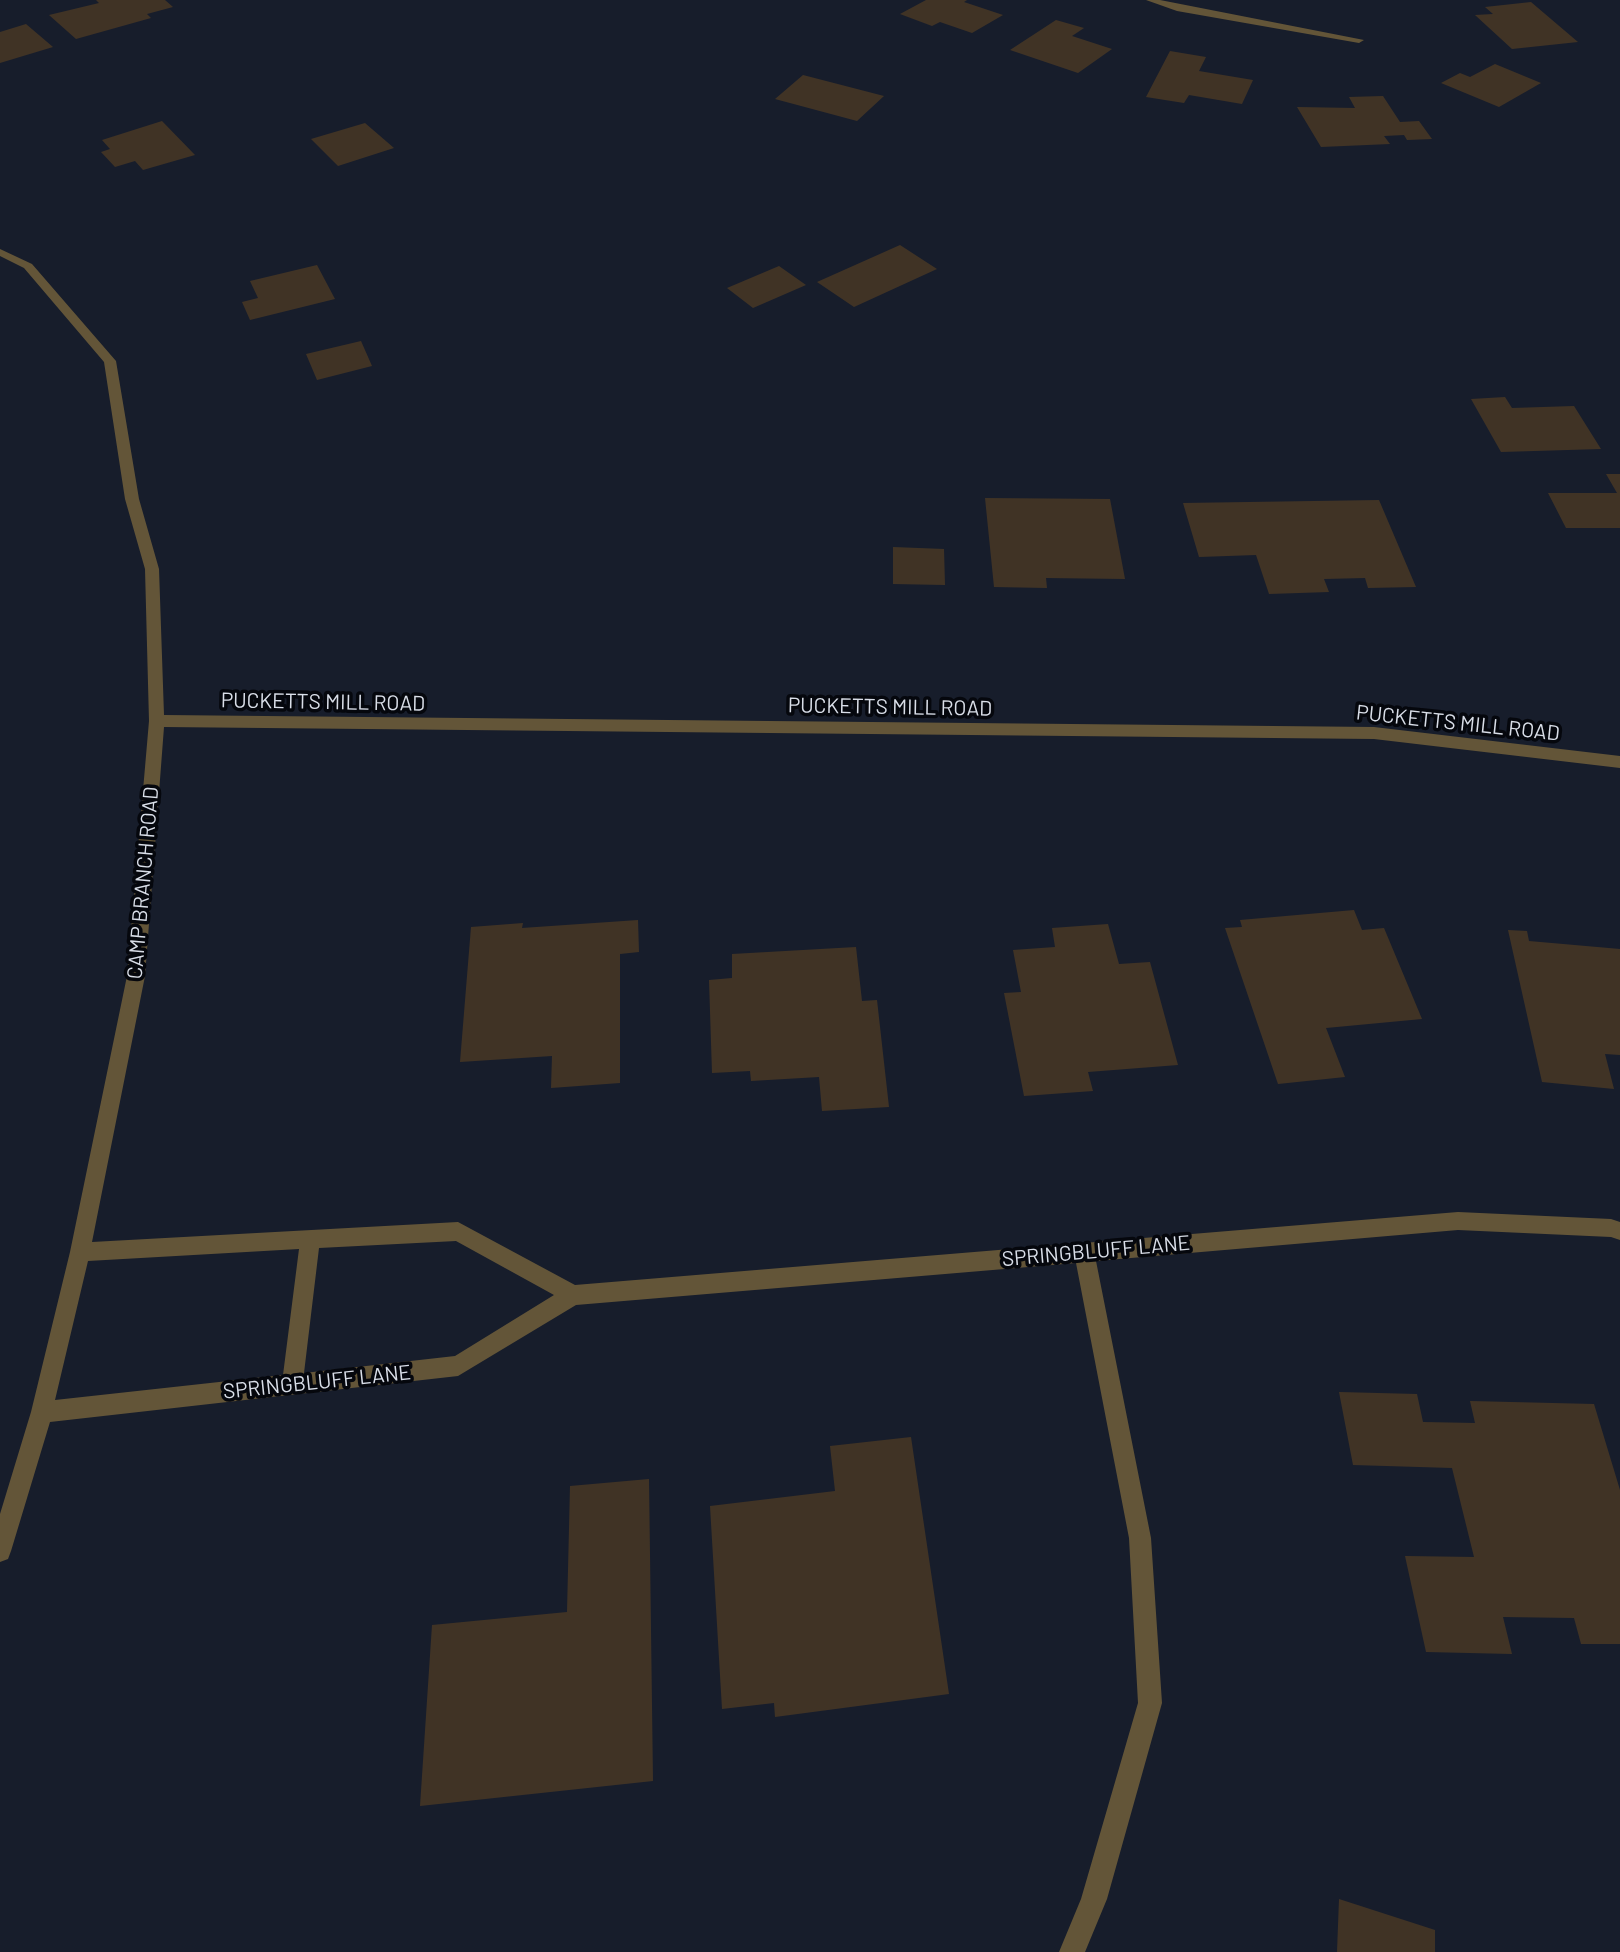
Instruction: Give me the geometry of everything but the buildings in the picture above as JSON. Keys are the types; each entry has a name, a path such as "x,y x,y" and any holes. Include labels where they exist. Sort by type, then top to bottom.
{"street":[{"path":"1150,0 1177,8 1359,40"},
{"name":"CAMP BRANCH ROAD","path":"0,252 28,266 110,361 132,499 152,569 158,721 136,976 80,1252 42,1412 0,1551"},
{"name":"PUCKETTS MILL ROAD","path":"158,721 1374,733 1620,762"},
{"name":"SPRINGBLUFF LANE","path":"42,1412 458,1366 573,1295 1458,1221 1611,1228 1620,1231"},
{"path":"80,1252 458,1231 573,1295"},
{"path":"292,1384 310,1239"},
{"path":"1072,1952 1094,1899 1150,1703 1140,1538 1084,1252"}]}
